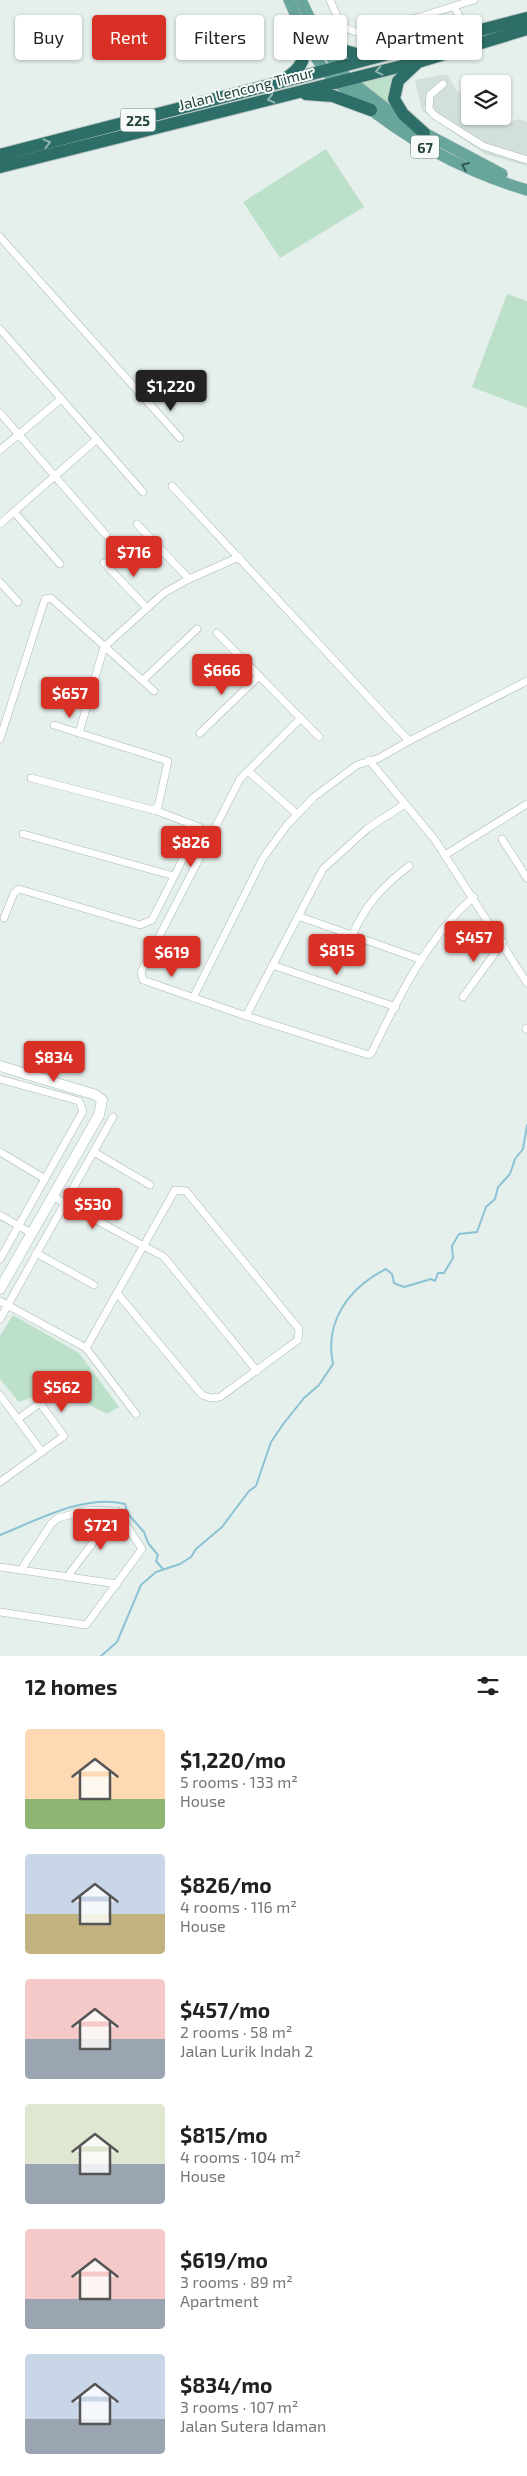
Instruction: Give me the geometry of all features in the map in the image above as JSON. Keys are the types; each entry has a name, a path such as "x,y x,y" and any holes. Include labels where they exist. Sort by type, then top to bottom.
{"highway":[{"name":"Jalan Lencong Timur","path":"482,31 527,18"},
{"name":"Jalan Lencong Timur","path":"0,167 418,62 527,29"},
{"path":"275,84 295,72 303,60"},
{"name":"Jalan Lencong Timur","path":"0,155 361,60"},
{"path":"418,62 398,82 394,99 403,114 424,133"},
{"path":"290,94 327,95 371,110"}],"main road":[{"name":"67","path":"289,0 296,15"},
{"name":"67","path":"301,0 309,15"},
{"name":"67","path":"325,60 341,80 371,110 428,148 460,165 527,190"},
{"name":"67","path":"328,60 331,68"},
{"name":"67","path":"341,80 397,118 498,172 527,184"}],"street":[{"path":"330,0 341,23 351,32 358,33 377,32 471,0"},
{"path":"454,7 459,15"},
{"path":"443,84 430,95 430,109 434,116 483,146 527,160"},
{"path":"2,243 180,438"},
{"path":"0,329 143,492"},
{"path":"0,450 62,399"},
{"path":"0,413 106,535"},
{"path":"0,524 97,439"},
{"path":"172,486 409,741"},
{"path":"14,512 60,564"},
{"path":"137,524 189,579"},
{"path":"79,733 104,647 164,593 189,579 239,558"},
{"path":"104,563 148,608"},
{"path":"0,582 18,602"},
{"path":"0,739 45,599 51,598 154,691"},
{"path":"143,680 197,629"},
{"path":"217,633 319,737"},
{"path":"200,733 259,676"},
{"path":"193,998 263,858 297,814 318,794 357,765 379,758 527,682"},
{"path":"301,718 240,779 141,972 143,980 246,1016 369,1055 422,960 454,915 474,897"},
{"path":"54,726 168,761 158,807 152,810"},
{"path":"369,760 445,854 527,983"},
{"path":"248,771 297,814"},
{"path":"4,918 14,892 20,889 140,925 146,924 152,920 199,826 152,810 31,778"},
{"path":"246,1016 323,869 368,828 405,804"},
{"path":"445,854 527,804"},
{"path":"23,834 174,876"},
{"path":"502,839 527,878"},
{"path":"352,936 370,901 385,885 409,866"},
{"path":"298,916 422,960"},
{"path":"463,998 502,942"},
{"path":"272,965 396,1006"},
{"path":"0,1066 96,1095 102,1100 99,1115 0,1289"},
{"path":"0,1079 79,1101 83,1111 0,1259"},
{"path":"0,1319 114,1117"},
{"path":"0,1152 45,1178"},
{"path":"94,1152 150,1185"},
{"path":"86,1348 175,1190 186,1191 299,1329 298,1340 220,1397 211,1398 202,1395 117,1293"},
{"path":"52,1196 164,1257 257,1371"},
{"path":"0,1215 31,1233"},
{"path":"36,1253 94,1285"},
{"path":"0,1301 86,1348 136,1414"},
{"path":"0,1394 42,1452"},
{"path":"0,1482 64,1436 43,1405 38,1404 18,1419"},
{"path":"21,1570 51,1524 58,1518 88,1510 117,1511"},
{"path":"67,1577 117,1511"},
{"path":"0,1612 86,1625 142,1549 117,1511"},
{"path":"0,1567 117,1584"}],"shaded area":[{"path":"447,74 456,90 461,93 461,125 511,125 511,122 519,119 527,122 527,166 485,154 422,111 415,80"}],"green space":[{"path":"396,74 389,91 391,105 358,81"},
{"path":"326,149 364,207 280,258 243,202"},
{"path":"507,294 527,301 527,408 472,387"},
{"path":"13,1315 79,1353 119,1407 107,1414 57,1388 19,1402 0,1379 0,1336"}],"waterway":[{"path":"101,1656 117,1642 141,1585 156,1572 180,1564 191,1557 196,1549 222,1527 249,1491 256,1486 271,1442 304,1398 319,1385 333,1364 332,1334 336,1320 351,1296 361,1286 386,1269 392,1274 394,1283 404,1287 431,1279 435,1281 438,1273 444,1273 453,1258 452,1246 459,1234 477,1232 486,1207 495,1199 498,1187 510,1174 515,1159 523,1149 527,1125"},
{"path":"0,1535 77,1505 109,1502 125,1504 128,1514 144,1532 148,1543 158,1555 156,1561 163,1569"}]}
